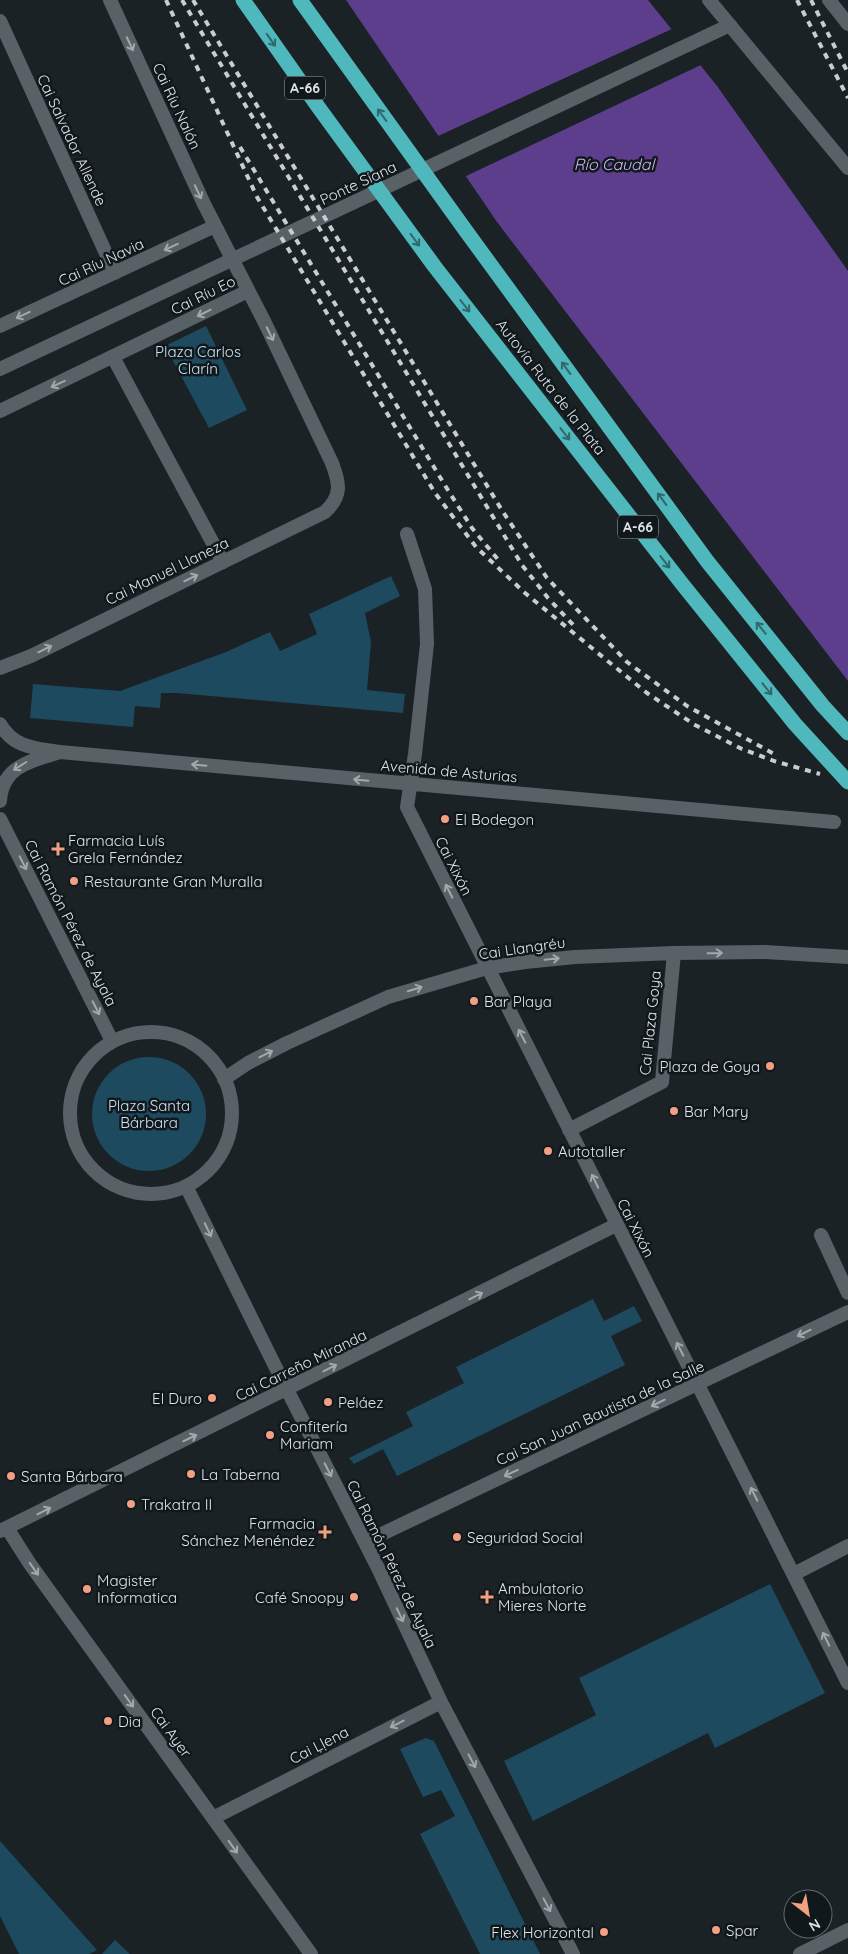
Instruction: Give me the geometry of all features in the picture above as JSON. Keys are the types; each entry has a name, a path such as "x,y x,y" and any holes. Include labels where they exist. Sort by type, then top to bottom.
{"highway":[{"name":"Autovía Ruta de la Plata","path":"243,0 435,267 689,593 795,724 848,782"},
{"name":"Autovía Ruta de la Plata","path":"300,0 466,231 708,561 824,706 848,733"},
{"path":"824,706 848,728"}],"street":[{"name":"Cai Ríu Nalón","path":"110,0 215,226 248,291"},
{"path":"709,0 848,168"},
{"path":"829,0 848,24"},
{"name":"Cai Salvador Allende","path":"0,21 115,273"},
{"name":"Ponte Siana","path":"0,369 730,25"},
{"name":"Cai Ríu Navia","path":"0,326 215,226"},
{"name":"Cai Ríu Eo","path":"0,411 113,358 248,291 301,396 332,463 338,478 338,491"},
{"path":"113,358 223,562"},
{"name":"Cai Manuel Llaneza","path":"0,668 31,656 325,512 334,504 338,491"},
{"name":"Cai Xixón","path":"407,534 425,589 427,644 407,807 848,1683"},
{"name":"Avenida de Asturias","path":"0,724 8,736 24,746 60,752 834,822"},
{"name":"Avenida de Asturias","path":"0,801 1,789 12,772 28,761 60,752"},
{"path":"0,809 2,824"},
{"name":"Cai Ramón Pérez de Ayala","path":"2,824 112,1042"},
{"name":"Cai Llangréu","path":"224,1079 248,1063 287,1043 380,1001 487,968 574,957 674,953 764,952 848,957"},
{"name":"Cai Plaza Goya","path":"569,1130 662,1082 674,953"},
{"path":"137,1033 164,1033 189,1041 210,1057 224,1079 232,1102 231,1127 223,1150 209,1170 186,1186 166,1193 140,1194 116,1187 95,1173 79,1153 70,1129 70,1103 77,1078 92,1057 112,1042 137,1033"},
{"name":"Cai Ramón Pérez de Ayala","path":"186,1186 286,1389 365,1542 441,1702 573,1954"},
{"name":"Cai Carreño Miranda","path":"3,1530 616,1225"},
{"path":"821,1235 848,1294"},
{"name":"Cai San Juan Bautista de la Salle","path":"365,1542 848,1312"},
{"name":"Cai Ayer","path":"3,1530 30,1564 310,1954"},
{"path":"794,1574 848,1546"},
{"name":"Cai Ḷḷena","path":"213,1818 441,1702"},
{"path":"804,1953 848,1930"}],"green space":[{"name":"Plaza Carlos Clarín","path":"206,326 247,410 209,428 165,346"},
{"path":"391,576 400,596 365,613 371,642 367,690 405,694 403,713 161,693 160,708 135,706 133,727 30,718 33,684 120,691 226,652 270,632 280,651 317,634 309,614"},
{"name":"Plaza Santa Bárbara","path":"149,1057 171,1061 190,1073 202,1092 206,1114 202,1136 190,1155 171,1167 149,1171 127,1167 108,1155 96,1136 92,1114 96,1092 108,1073 127,1061"},
{"path":"593,1299 604,1321 634,1306 642,1321 611,1336 625,1365 397,1476 383,1449 354,1464 349,1458 413,1426 406,1412 464,1383 456,1367"},
{"path":"770,1584 825,1693 715,1748 708,1733 533,1821 504,1761 596,1715 579,1678"},
{"path":"426,1738 434,1741 540,1954 480,1954 420,1834 455,1816 441,1790 423,1797 400,1749"},
{"path":"0,1841 97,1950 89,1954 19,1954 0,1916"},
{"path":"115,1940 130,1954 102,1954"}],"water":[{"name":"Río Caudal","path":"346,0 648,0 717,86 848,271 848,681 497,222"}],"pier":[{"path":"674,28 703,64 464,177 436,137"}],"railway":[{"path":"166,0 257,197 435,493 476,547 525,593 647,693 695,725 742,749 774,761 820,774"},
{"path":"182,0 522,565 548,598 577,629"},
{"path":"193,0 503,512 547,578 627,662 687,706 776,755"},
{"path":"797,0 848,98"},
{"path":"811,0 848,73"},
{"path":"240,147 446,487 472,528 500,562"}],"place":[{"name":"El Bodegon","path":"445,819"},
{"name":"Farmacia Luís Grela Fernández","path":"58,849"},
{"name":"Restaurante Gran Muralla","path":"74,881"},
{"name":"Bar Playa","path":"474,1001"},
{"name":"Plaza de Goya","path":"770,1066"},
{"name":"Bar Mary","path":"674,1111"},
{"name":"Autotaller","path":"548,1151"},
{"name":"El Duro","path":"212,1398"},
{"name":"Peláez","path":"328,1402"},
{"name":"Confitería Mariam","path":"270,1435"},
{"name":"La Taberna","path":"191,1474"},
{"name":"Santa Bárbara","path":"11,1476"},
{"name":"Trakatra II","path":"131,1504"},
{"name":"Farmacia Sánchez Menéndez","path":"325,1532"},
{"name":"Seguridad Social","path":"457,1537"},
{"name":"Magister Informatica","path":"87,1589"},
{"name":"Café Snoopy","path":"354,1597"},
{"name":"Ambulatorio Mieres Norte","path":"487,1597"},
{"name":"Dia","path":"108,1721"},
{"name":"Spar","path":"716,1930"},
{"name":"Flex Horizontal","path":"604,1932"}]}
